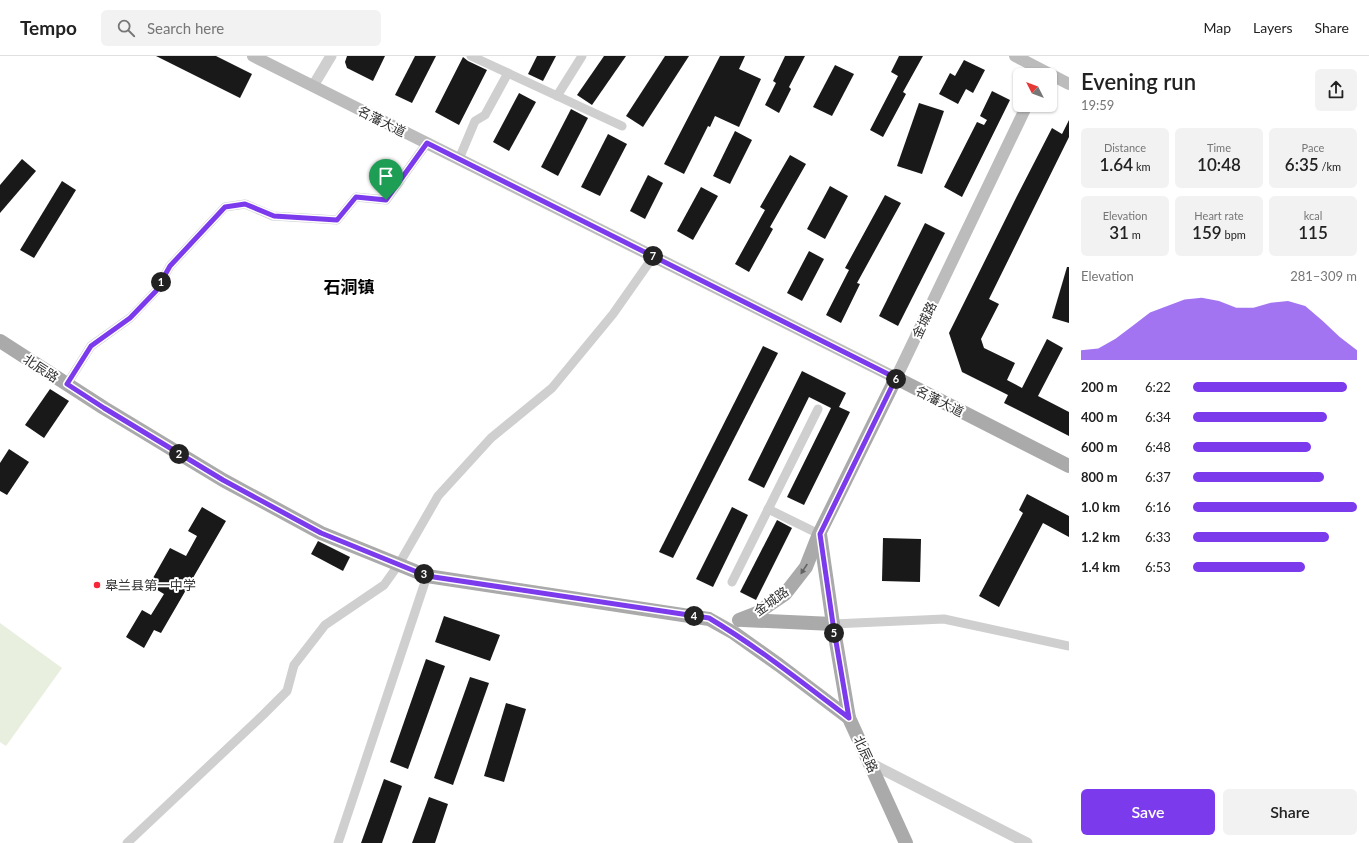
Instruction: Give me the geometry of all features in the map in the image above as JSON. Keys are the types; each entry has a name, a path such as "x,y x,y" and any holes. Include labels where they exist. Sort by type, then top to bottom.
{"main road":[{"name":"名藩大道","path":"253,56 1069,466"},
{"path":"1015,56 1034,68"},
{"path":"1057,79 1069,84"},
{"name":"金城路","path":"739,620 757,613 785,594 806,567 820,534 1024,112"},
{"name":"北辰路","path":"0,341 104,408 237,488 321,533 427,576 709,618 734,633 779,665 849,718 906,843"},
{"path":"820,534 849,718"},
{"path":"709,618 833,624"}],"street":[{"path":"313,86 331,56"},
{"path":"471,56 622,126"},
{"path":"557,96 582,56"},
{"path":"458,159 475,121 485,115 508,73"},
{"path":"67,384 91,346 130,318 156,291 170,266 225,207 245,204 274,216 337,220 356,197 386,200 427,143"},
{"path":"127,843 287,692 294,665 325,625 384,585 399,564 438,496 491,438 552,388 612,314 653,256"},
{"path":"732,582 818,409"},
{"path":"768,509 820,534"},
{"path":"338,843 427,576"},
{"path":"833,624 944,619 1069,646"},
{"path":"870,763 1027,843"}],"green space":[{"path":"0,623 62,668 6,746 0,742"}],"building":[{"path":"156,56 216,56 252,74 240,98"},
{"path":"347,56 385,56 373,81 347,68 345,62"},
{"path":"415,56 436,56 412,103 395,95"},
{"path":"537,56 556,56 543,81 528,74"},
{"path":"604,56 626,56 592,105 577,95"},
{"path":"665,56 689,56 643,127 626,116"},
{"path":"720,56 745,56 739,69 761,79 739,127 715,116 710,127 708,126 684,174 664,164"},
{"path":"785,56 805,56 789,87 791,89 779,113 765,105 776,83 773,81"},
{"path":"899,56 923,56 903,92 906,94 883,137 870,130 898,76 891,72"},
{"path":"463,57 487,70 459,125 435,112"},
{"path":"964,60 985,70 973,93 966,89 958,104 939,94 950,73 955,76"},
{"path":"835,65 854,74 832,116 813,107"},
{"path":"992,91 1010,100 962,197 944,187 977,122 984,125 987,120 980,116"},
{"path":"519,93 536,102 509,151 493,142"},
{"path":"919,103 944,111 922,174 897,166"},
{"path":"571,109 588,118 558,176 541,167"},
{"path":"1069,120 1069,137 989,299 999,304 981,339 984,348 1015,363 1007,380 1022,388 1047,339 1063,348 1038,396 1069,412 1069,436 1004,403 1008,395 962,372 949,333 1052,128 1062,134"},
{"path":"735,131 752,140 730,184 713,176"},
{"path":"608,134 627,144 600,196 581,187"},
{"path":"790,155 806,164 770,227 773,229 749,272 735,264 765,210 760,207"},
{"path":"22,159 36,171 0,213 0,185"},
{"path":"648,175 663,183 645,219 630,211"},
{"path":"62,181 76,190 34,258 20,250"},
{"path":"830,186 848,196 825,239 807,229"},
{"path":"701,187 718,196 693,240 677,231"},
{"path":"885,195 901,203 857,283 860,284 841,323 826,315 849,270 845,268"},
{"path":"925,223 945,233 898,326 879,316"},
{"path":"809,251 824,259 802,301 787,293"},
{"path":"1067,267 1069,267 1069,323 1052,318"},
{"path":"763,346 778,353 673,558 659,552"},
{"path":"802,371 846,393 839,407 850,412 804,505 787,497 831,408 809,397 764,488 748,480"},
{"path":"50,389 69,401 44,438 25,425"},
{"path":"9,449 29,462 7,495 0,491 0,463"},
{"path":"1027,494 1069,516 1069,537 1043,523 999,607 979,596 1023,513 1019,510"},
{"path":"202,507 226,521 161,633 154,630 144,648 126,637 142,610 151,615 164,594 149,585 170,548 186,556 197,536 188,531"},
{"path":"732,507 748,515 713,587 696,579"},
{"path":"777,520 792,528 756,600 740,592"},
{"path":"883,538 921,539 920,582 882,581"},
{"path":"318,541 350,557 343,571 311,554"},
{"path":"444,616 500,635 490,661 435,642"},
{"path":"426,659 445,666 408,769 390,762"},
{"path":"470,677 489,683 453,785 434,778"},
{"path":"506,703 526,709 504,782 484,776"},
{"path":"384,779 402,786 382,843 361,843"},
{"path":"429,797 448,804 435,843 412,843"}],"place":[{"name":"皋兰县第一中学","path":"97,585"}],"district":[{"name":"石洞镇","path":"349,287"}],"route":[{"path":"427,143 896,378 820,534 849,718 779,665 734,633 709,618 427,576 321,533 223,480 67,384 91,346 130,318 156,291 170,266 225,207 245,204 274,216 299,219 337,220 356,197 386,200 427,143"}]}
